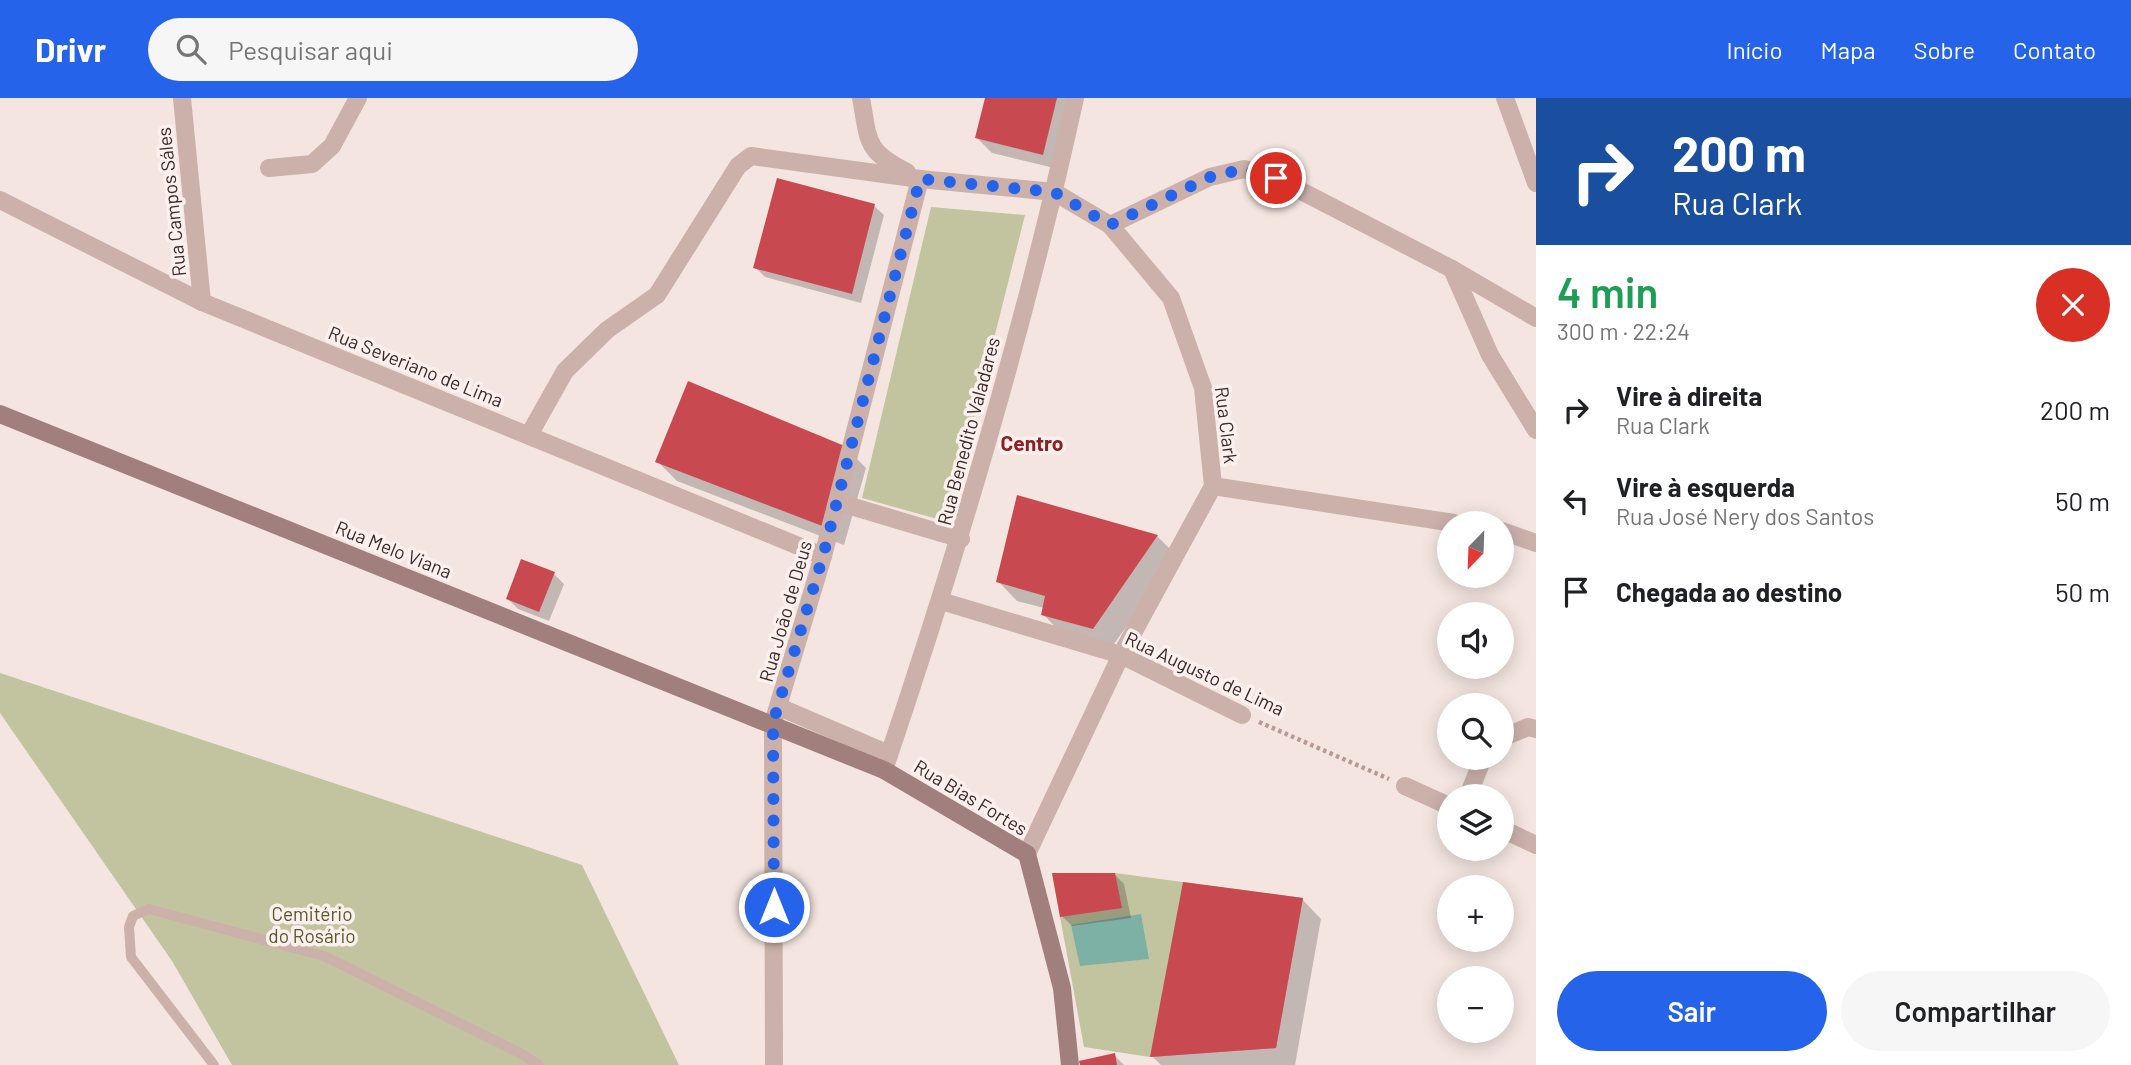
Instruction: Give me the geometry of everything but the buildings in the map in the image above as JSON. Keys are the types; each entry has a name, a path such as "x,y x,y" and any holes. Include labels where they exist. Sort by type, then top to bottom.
{"street":[{"name":"Rua Campos Sáles","path":"182,98 202,302"},
{"path":"269,168 312,164 332,146 358,98"},
{"path":"861,98 871,147 884,160 920,179"},
{"name":"Rua Benedito Valadares","path":"887,762 961,539 1054,192 1074,98"},
{"path":"1505,98 1536,183"},
{"path":"824,166 851,160 871,147"},
{"name":"Rua Clark","path":"528,435 565,371 607,330 657,295 738,166 751,156 767,156 920,179 1054,192 1110,225 1171,298 1203,388 1213,486 1121,655 1027,854"},
{"path":"1110,225 1210,177 1244,169 1276,178 1452,269 1536,318"},
{"name":"Rua João de Deus","path":"774,1065 776,715 823,556 920,179"},
{"name":"Rua Severiano de Lima","path":"0,200 202,302 823,556"},
{"path":"1452,269 1490,355 1536,430"},
{"name":"Rua Melo Viana","path":"0,414 776,715"},
{"path":"1213,486 1437,520"},
{"path":"837,502 961,539"},
{"path":"1514,535 1536,543"},
{"name":"Rua Augusto de Lima","path":"941,601 1121,655 1242,715"},
{"name":"Rua Bias Fortes","path":"776,715 887,762 1027,854 1062,988 1070,1065"},
{"path":"1514,733 1528,727 1536,729"},
{"path":"1405,786 1437,801"},
{"path":"1514,835 1536,845"}],"lane":[{"path":"214,1065 131,957 129,927 133,916 149,909 324,956 520,1053 538,1065"}],"path":[{"name":"Rua Augusto de Lima","path":"1242,715 1405,786"}],"green space":[{"path":"931,207 1025,215 948,522 862,498"},
{"name":"Cemitério do Rosário","path":"0,673 582,865 679,1065 232,1065 172,961 0,713"},
{"path":"1052,873 1115,873 1303,898 1276,1048 1150,1057 1084,1047"}],"water":[{"path":"1141,914 1149,959 1080,966 1071,925"}],"district":[{"name":"Centro","path":"1032,442"}],"route":[{"path":"774,907 773,723 823,556 920,179 1054,192 1110,225 1210,177 1244,169 1276,178"}]}
